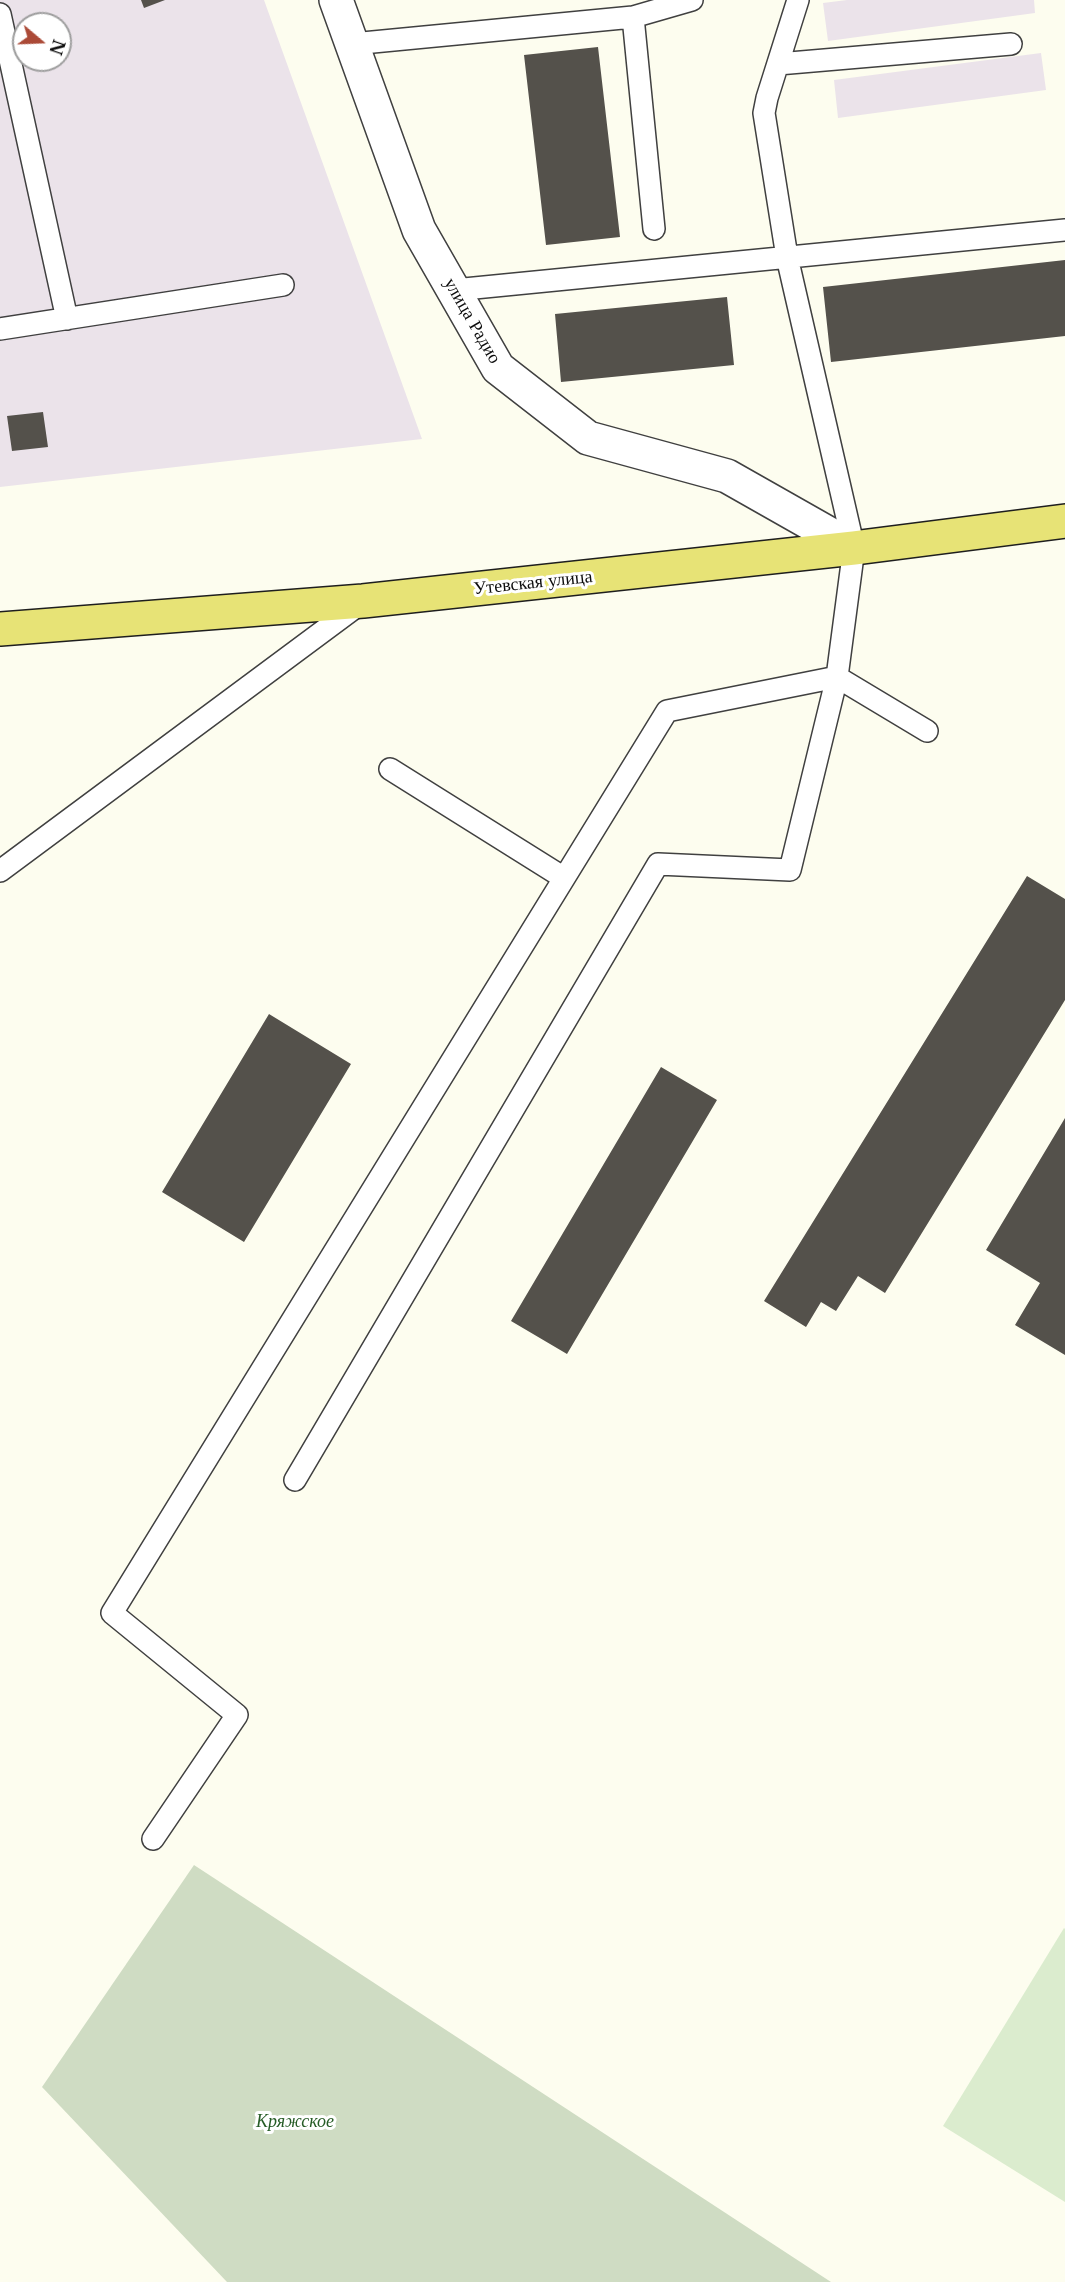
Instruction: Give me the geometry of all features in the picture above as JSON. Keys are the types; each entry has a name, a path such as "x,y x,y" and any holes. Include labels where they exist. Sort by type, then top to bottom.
{"main road":[{"name":"Утевская улица","path":"0,629 363,601 854,548 1065,521"}],"street":[{"name":"улица Радио","path":"336,0 419,230 498,368 588,438 727,476 854,548"}],"lane":[{"path":"352,44 633,17 693,0"},
{"path":"295,1480 658,864 790,870 837,677 854,548 787,257 764,113 798,0"},
{"path":"0,14 67,318"},
{"path":"633,17 654,229"},
{"path":"778,64 1011,44"},
{"path":"454,290 1065,230"},
{"path":"0,329 282,285"},
{"path":"0,871 363,601"},
{"path":"153,1839 237,1715 111,1613 667,711 837,677 927,731"},
{"path":"390,769 564,878"}],"shaded area":[{"path":"0,0 264,0 422,439 0,487"},
{"path":"847,0 1034,0 1035,13 828,41 823,3"},
{"path":"1041,53 1046,90 838,118 834,80"}],"green space":[{"name":"Кряжское","path":"194,1865 831,2282 227,2282 42,2087"},
{"path":"1065,1929 1065,2202 943,2126"}],"building":[{"path":"141,0 165,0 144,8"},
{"path":"598,47 620,237 546,245 524,55"},
{"path":"1065,260 1065,336 831,362 823,287"},
{"path":"727,297 734,365 561,382 555,314"},
{"path":"43,412 48,447 12,451 7,416"},
{"path":"1027,876 1065,899 1065,1000 885,1293 858,1276 836,1311 821,1302 806,1327 764,1301"},
{"path":"269,1014 351,1064 244,1242 162,1192"},
{"path":"661,1067 717,1100 567,1354 511,1321"},
{"path":"1065,1118 1065,1355 1015,1325 1040,1283 986,1250"}]}
